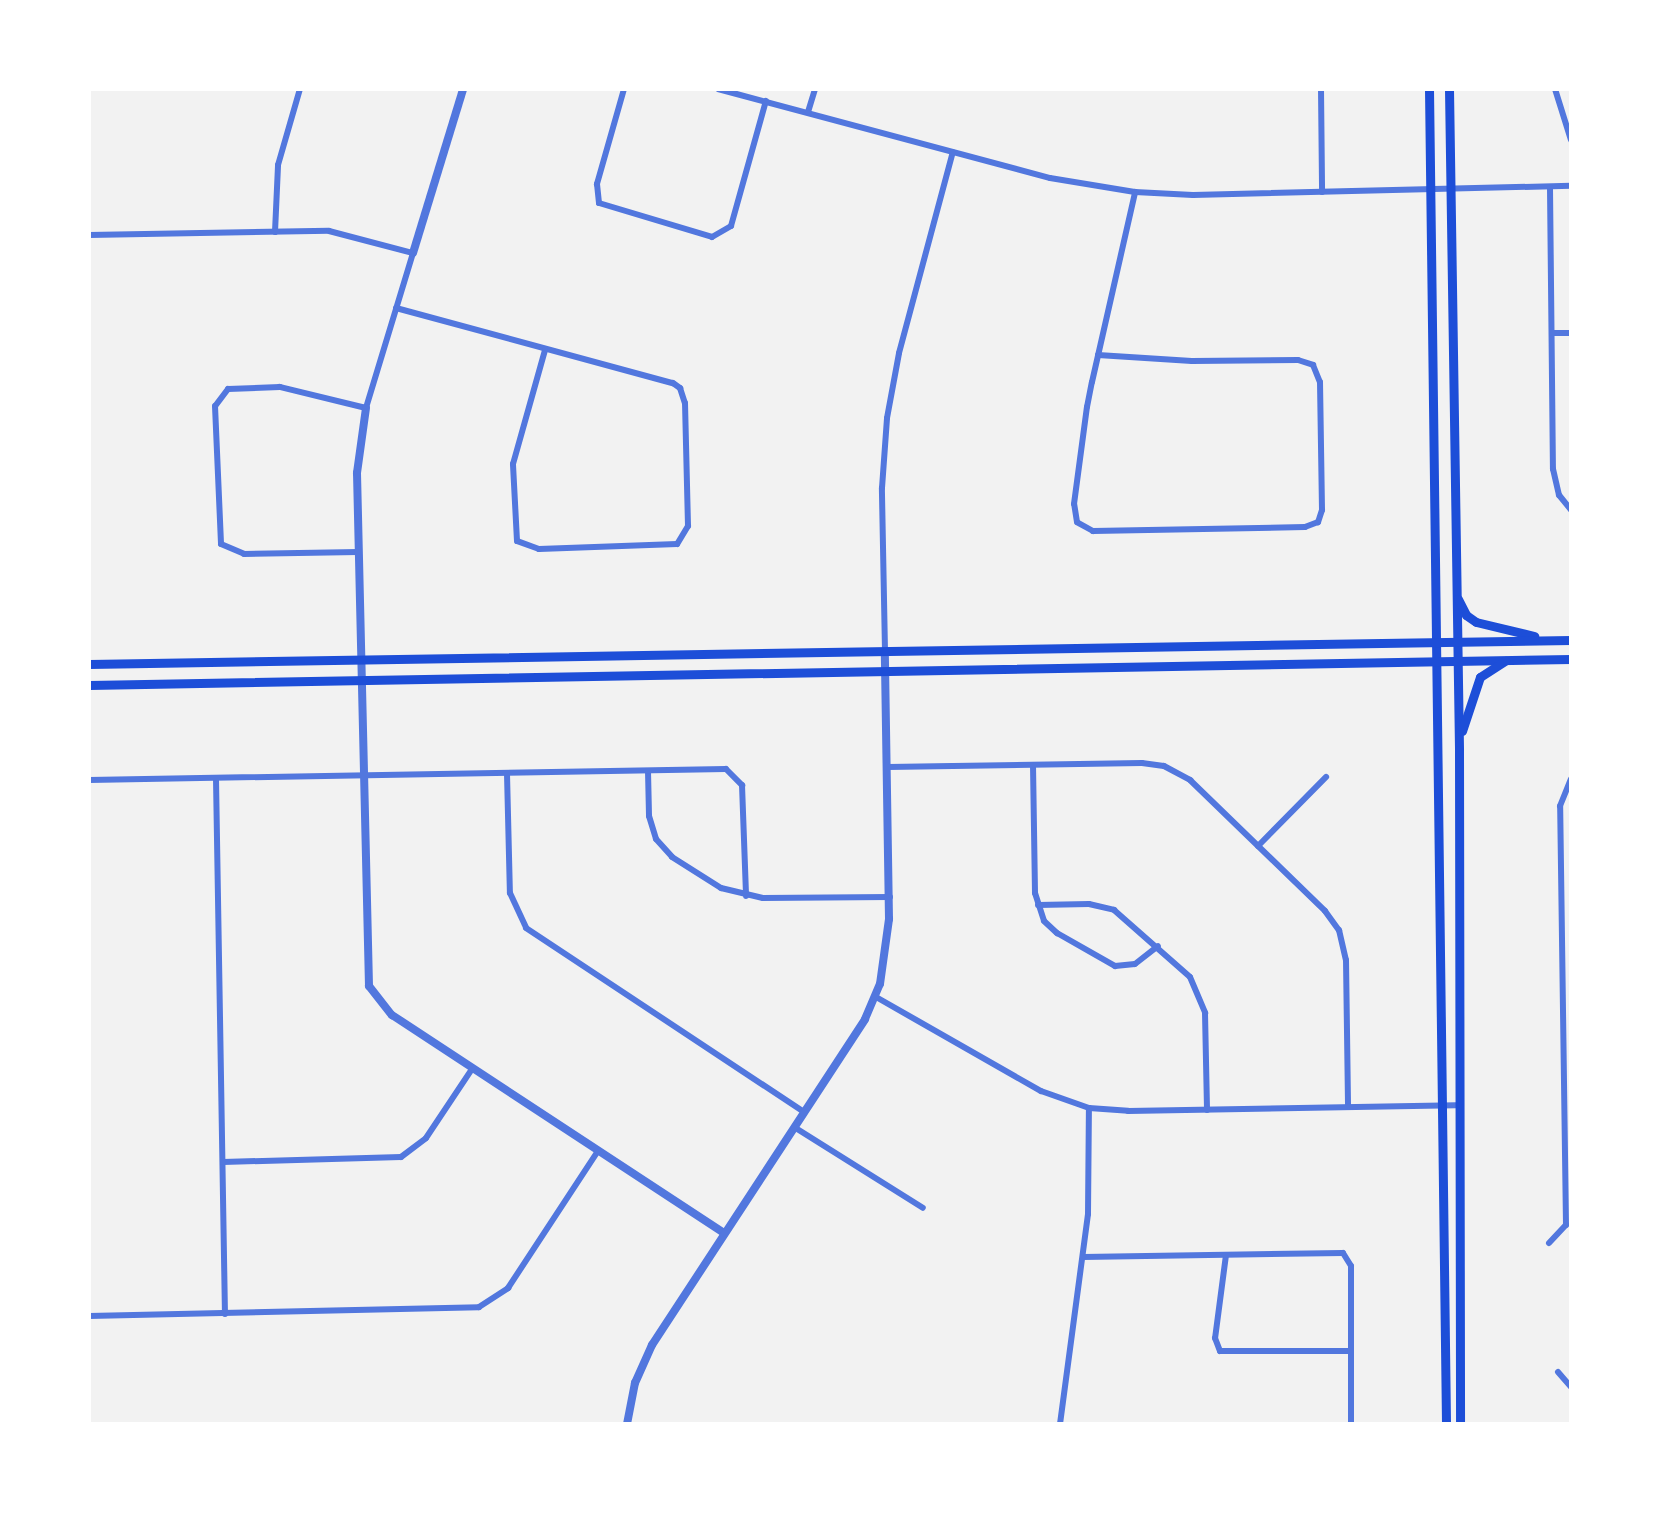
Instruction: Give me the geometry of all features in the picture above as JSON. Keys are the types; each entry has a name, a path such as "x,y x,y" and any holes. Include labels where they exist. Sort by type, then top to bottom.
{"main road":[{"path":"1429,89 1446,1424"},
{"path":"1449,89 1458,750 1456,1105 1460,1424"},
{"path":"1456,593 1462,610 1476,622 1550,640"},
{"path":"89,664 1571,640"},
{"path":"89,685 360,684 1571,659"},
{"path":"1458,750 1480,677 1508,660"}],"street":[{"path":"275,232 278,165 300,89"},
{"path":"463,89 366,408 357,466 362,776 369,986 383,1008 724,1233"},
{"path":"624,89 597,184 599,203 712,237 731,226 766,101"},
{"path":"718,89 1068,182 1135,192 1322,192 1571,186"},
{"path":"808,112 815,89"},
{"path":"1321,89 1322,192"},
{"path":"1555,89 1571,140"},
{"path":"627,1424 646,1356 876,997 887,953 890,897 881,488 887,418 898,353 953,152"},
{"path":"1550,188 1554,476 1559,495 1571,510"},
{"path":"1098,355 1192,361 1298,360 1313,365 1320,382 1322,510 1318,522 1293,528 1083,528 1074,517 1098,355 1135,192"},
{"path":"89,235 345,233 413,253"},
{"path":"397,308 680,388 685,402 688,526 677,544 539,549 517,541 513,464 545,350"},
{"path":"1552,333 1571,332"},
{"path":"358,552 244,554 220,544 215,411 220,396 235,387 292,387 366,408"},
{"path":"888,767 1142,763 1172,769 1325,911 1343,940 1348,1107"},
{"path":"1033,765 1038,905 1052,930 1111,965 1130,966 1158,946"},
{"path":"89,780 718,768 737,776 743,793 746,896"},
{"path":"648,771 650,824 665,852 714,884 746,896 890,897"},
{"path":"507,774 510,893 526,928 804,1112"},
{"path":"1258,846 1326,777"},
{"path":"216,779 225,1314"},
{"path":"1549,1243 1568,1225 1560,806 1571,779"},
{"path":"1038,905 1104,906 1125,916 1189,977 1201,996 1207,1110"},
{"path":"876,997 1041,1091 1089,1108 1207,1110 1456,1105"},
{"path":"223,1162 401,1157 426,1138 472,1069"},
{"path":"1060,1424 1089,1196 1089,1108"},
{"path":"794,1127 923,1208"},
{"path":"89,1316 463,1309 489,1304 508,1288 598,1152"},
{"path":"1083,1257 1343,1253 1351,1266 1352,1424"},
{"path":"1226,1255 1215,1338 1220,1351 1351,1352"},
{"path":"1558,1373 1571,1387"}]}
